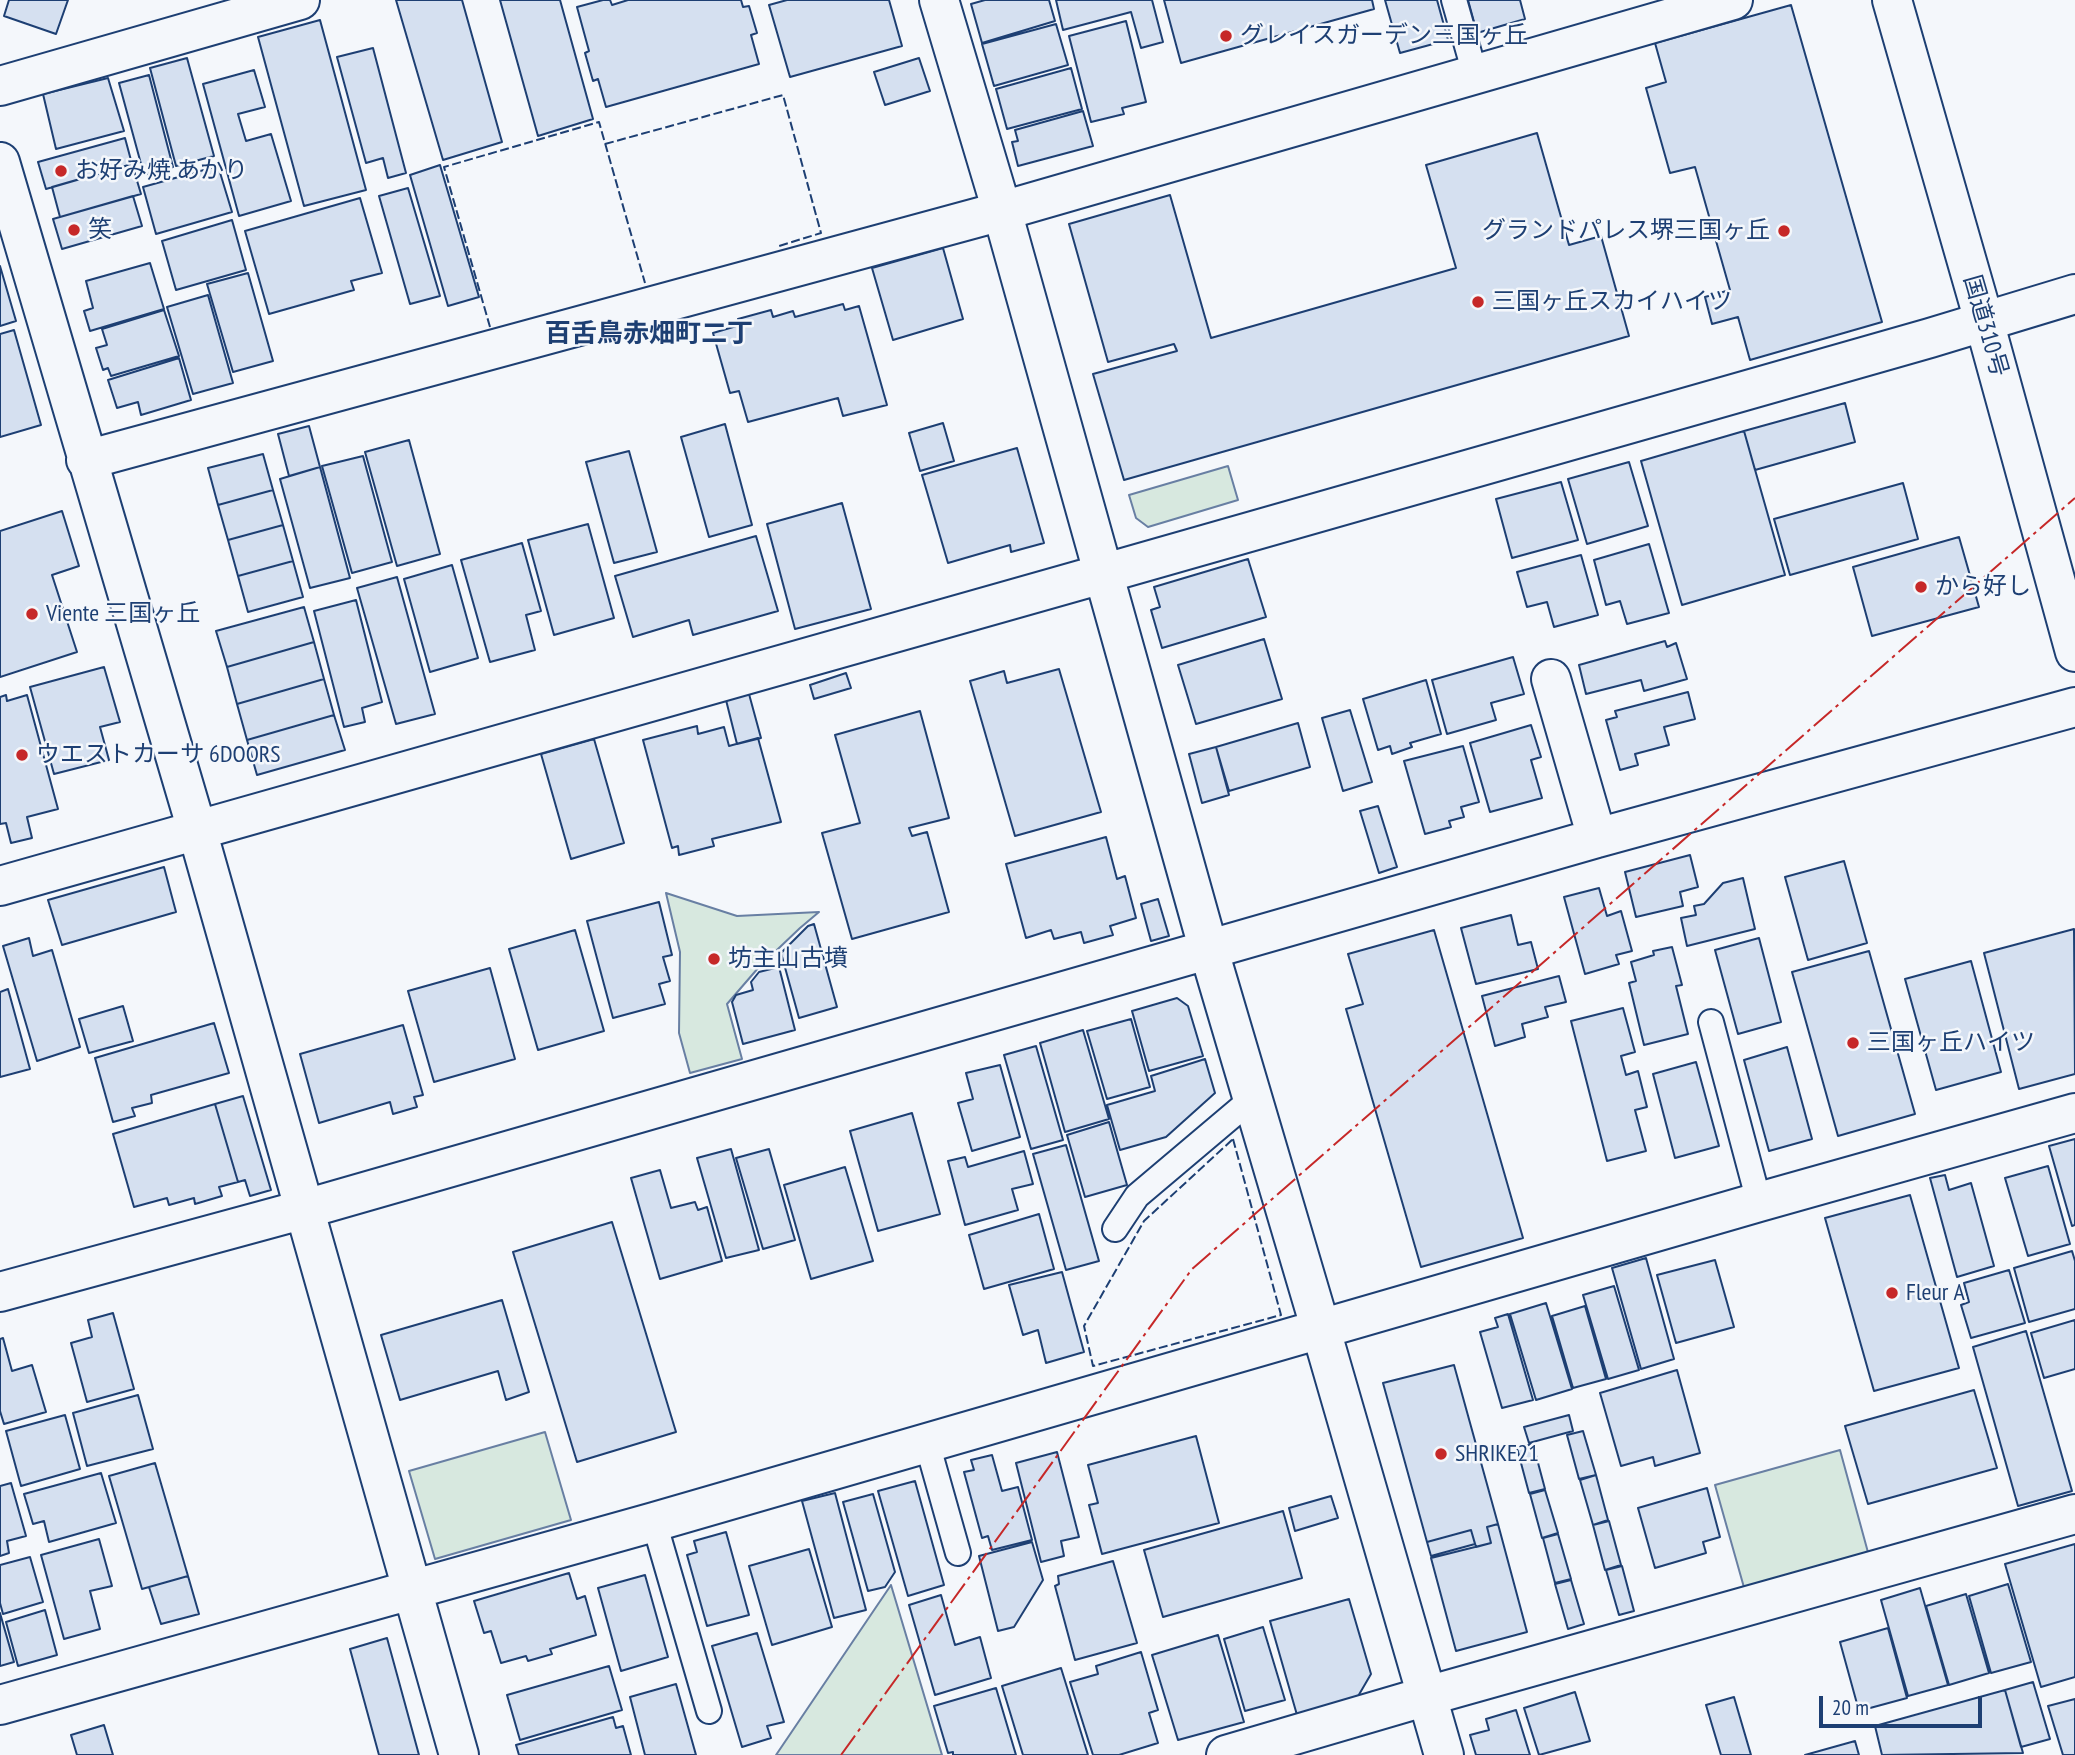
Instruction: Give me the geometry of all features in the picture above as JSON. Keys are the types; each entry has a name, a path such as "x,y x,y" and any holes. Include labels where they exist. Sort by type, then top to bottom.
{"main road":[{"path":"0,86 300,0"},
{"path":"939,0 1002,211 1209,951 1444,1755"},
{"path":"86,460 1002,211 1733,0"},
{"name":"国道310号","path":"1892,0 2075,652"},
{"path":"0,162 197,830 459,1755"},
{"path":"0,886 1102,574 2075,294"},
{"path":"1552,678 1597,838"},
{"path":"0,1292 304,1209 1597,838 2075,707"},
{"path":"0,1705 927,1444 2075,1113"},
{"path":"1226,1755 2075,1514"}],"lane":[{"path":"1454,0 1475,74"},
{"path":"1711,1022 1759,1202"},
{"path":"1115,1229 1137,1196 1253,1097"},
{"path":"927,1444 958,1553"},
{"path":"653,1522 709,1711"}],"shaded area":[{"path":"1228,466 1238,500 1148,527 1136,518 1129,495"},
{"path":"666,893 737,916 819,912 759,967 727,1004 742,1059 690,1073 679,1033 680,952"},
{"path":"545,1432 571,1520 435,1559 409,1471"},
{"path":"1840,1450 1869,1556 1745,1591 1715,1485"},
{"path":"891,1585 942,1755 776,1755"}],"building":[{"path":"9,0 68,0 56,34 4,16"},
{"path":"396,0 462,0 502,142 443,160"},
{"path":"500,0 560,0 593,119 538,136"},
{"path":"610,0 612,5 628,0 741,0 743,7 749,6 757,33 751,35 759,64 606,107 598,79 593,81 585,53 589,51 577,7"},
{"path":"787,0 889,0 902,46 790,77 769,5"},
{"path":"985,0 1049,0 1055,21 982,43 971,4"},
{"path":"1056,0 1152,0 1163,42 1141,48 1131,12 1063,30"},
{"name":"グレイスガーデン三国ヶ丘","path":"1164,0 1372,0 1374,9 1181,63"},
{"path":"1385,0 1437,0 1448,40 1400,53"},
{"path":"1468,0 1520,0 1525,19 1477,33"},
{"name":"グランドパレス堺三国ヶ丘","path":"1791,5 1882,322 1750,360 1738,317 1712,324 1705,297 1730,290 1695,167 1670,173 1646,88 1666,82 1655,43"},
{"path":"320,20 366,190 304,206 258,37"},
{"path":"1126,21 1146,102 1122,108 1124,114 1091,122 1069,36"},
{"path":"1056,24 1068,65 994,86 982,44"},
{"path":"373,48 406,173 388,178 383,158 366,163 337,57"},
{"path":"187,58 214,156 176,166 150,68"},
{"path":"919,58 930,91 885,105 874,72"},
{"path":"1071,68 1082,109 1007,129 996,89"},
{"path":"254,70 265,107 238,114 246,141 271,134 291,201 239,216 203,84"},
{"path":"149,75 173,167 144,175 119,83"},
{"path":"108,78 124,131 56,149 43,94"},
{"path":"1083,111 1093,146 1018,166 1012,142 1018,141 1015,130"},
{"name":"三国ヶ丘スカイハイツ","path":"1537,133 1569,245 1601,236 1629,336 1124,480 1093,374 1177,351 1174,344 1108,362 1069,224 1170,195 1211,338 1456,268 1426,165"},
{"path":"125,138 132,164 46,189 38,162"},
{"path":"132,164 141,194 60,217 52,187"},
{"path":"440,165 479,297 448,306 410,175"},
{"path":"218,166 232,212 156,234 143,187"},
{"path":"408,188 440,296 410,304 379,196"},
{"path":"133,196 142,226 62,249 53,219"},
{"path":"360,198 382,273 351,281 354,290 269,314 245,231"},
{"path":"232,220 246,270 176,290 162,241"},
{"path":"943,248 963,319 893,340 872,268"},
{"path":"150,263 164,309 90,331 84,311 93,308 86,281"},
{"path":"0,266 16,321 0,326"},
{"path":"248,273 273,361 233,372 207,284"},
{"path":"208,295 233,383 193,394 167,307"},
{"path":"843,304 845,310 859,306 887,405 843,416 838,398 748,422 739,391 730,393 713,333 740,325 738,319 771,310 773,317 793,311 795,317"},
{"path":"164,310 179,356 111,376 108,368 103,370 96,348 107,345 102,329"},
{"path":"14,330 41,425 0,437 0,334"},
{"path":"179,358 191,400 141,415 138,402 117,408 108,380"},
{"path":"1845,403 1855,442 1755,470 1744,431"},
{"path":"943,423 954,461 920,471 909,433"},
{"path":"725,424 752,525 709,537 681,437"},
{"path":"309,426 320,467 289,476 278,434"},
{"path":"1744,431 1785,575 1682,605 1641,461"},
{"path":"409,440 440,554 397,566 365,452"},
{"path":"1017,448 1044,543 1011,552 1010,545 948,563 922,475"},
{"path":"629,451 657,552 614,563 586,462"},
{"path":"263,454 273,490 218,505 208,468"},
{"path":"363,456 392,562 352,573 322,466"},
{"path":"1629,462 1648,526 1587,544 1568,479"},
{"path":"320,467 350,578 310,588 280,479"},
{"path":"1561,482 1578,540 1512,558 1496,499"},
{"path":"1903,483 1918,539 1790,575 1774,519"},
{"path":"273,490 283,525 228,540 218,505"},
{"path":"842,503 871,609 795,629 767,524"},
{"name":"Viente 三国ヶ丘","path":"62,511 79,566 52,575 77,652 0,677 0,531"},
{"path":"588,524 614,618 554,635 528,540"},
{"path":"283,525 293,561 238,576 228,540"},
{"path":"756,536 778,611 693,635 689,620 633,637 615,576"},
{"path":"1959,537 1979,607 1872,636 1853,567"},
{"path":"522,543 541,611 526,615 535,650 490,662 461,560"},
{"path":"1649,544 1669,613 1627,624 1620,601 1606,605 1594,560"},
{"path":"1581,555 1598,615 1554,627 1547,602 1527,607 1517,572"},
{"path":"1248,559 1266,617 1162,648 1151,610 1160,607 1154,587"},
{"path":"293,561 303,597 248,612 238,576"},
{"path":"452,565 478,658 430,672 404,579"},
{"path":"397,577 435,714 396,724 357,588"},
{"path":"356,600 382,702 362,708 365,722 344,727 314,611"},
{"path":"304,607 314,642 227,667 216,631"},
{"path":"1264,639 1282,699 1196,724 1178,665"},
{"path":"1665,641 1667,647 1676,643 1687,679 1644,691 1641,680 1586,694 1579,665"},
{"path":"314,642 324,679 237,704 227,667"},
{"path":"1513,657 1524,694 1491,703 1496,720 1447,734 1432,680"},
{"path":"104,667 120,722 100,727 109,760 54,774 30,687"},
{"path":"1059,669 1101,812 1015,836 970,681 1004,671 1007,683"},
{"path":"846,673 851,688 814,699 810,685"},
{"path":"324,679 334,715 247,740 237,704"},
{"path":"1426,680 1441,734 1410,743 1412,747 1392,754 1390,746 1378,750 1363,699"},
{"path":"1688,692 1695,719 1664,727 1669,745 1635,754 1638,765 1620,770 1606,720 1617,717 1615,711"},
{"path":"749,694 761,738 737,744 726,700"},
{"name":"ウエストカーサ 6DOORS","path":"6,695 7,701 27,695 58,809 27,817 32,838 11,843 6,823 0,824 0,697"},
{"path":"1350,710 1372,782 1343,791 1322,718"},
{"path":"920,711 949,818 909,828 912,836 927,832 949,912 852,939 822,833 860,823 835,735"},
{"path":"334,715 345,750 257,775 247,740"},
{"path":"1298,723 1310,767 1229,791 1216,747"},
{"path":"1531,725 1541,757 1531,760 1542,798 1490,812 1470,743"},
{"path":"697,726 698,734 724,727 729,746 758,738 781,822 712,839 714,846 679,855 678,846 672,848 643,740"},
{"path":"594,739 624,843 571,859 541,754"},
{"path":"1463,746 1479,802 1461,807 1464,817 1449,821 1451,827 1425,834 1404,761"},
{"path":"1216,747 1229,795 1202,803 1189,754"},
{"path":"1378,806 1397,867 1379,873 1360,811"},
{"path":"1106,837 1117,879 1125,876 1136,918 1110,926 1113,935 1084,943 1081,932 1054,939 1051,930 1026,938 1006,864"},
{"path":"1690,855 1698,887 1680,892 1683,906 1636,917 1625,872"},
{"path":"1844,861 1867,943 1808,960 1785,877"},
{"path":"164,867 176,912 62,945 48,900"},
{"path":"1743,878 1755,929 1687,946 1681,918 1696,915 1694,906 1704,904 1723,883"},
{"path":"1599,888 1607,916 1621,911 1632,951 1616,955 1619,964 1585,974 1564,897"},
{"path":"1158,899 1169,936 1151,941 1141,904"},
{"path":"659,902 672,955 663,957 670,981 659,984 665,1004 613,1018 587,921"},
{"path":"1511,915 1518,945 1531,942 1538,969 1476,984 1461,928"},
{"path":"814,924 837,1007 799,1018 781,953 808,926"},
{"path":"2074,929 2075,1074 2019,1089 1984,953"},
{"path":"575,930 604,1031 538,1050 509,949"},
{"path":"1434,930 1523,1238 1421,1267 1346,1009 1363,1004 1348,954"},
{"path":"29,938 33,956 52,950 80,1047 37,1061 3,946"},
{"path":"1759,938 1781,1022 1738,1034 1715,950"},
{"path":"1672,947 1682,985 1676,986 1688,1034 1644,1045 1629,983 1636,981 1631,962 1654,955 1653,951"},
{"name":"三国ヶ丘ハイツ","path":"1869,951 1915,1114 1838,1136 1792,972"},
{"path":"1971,961 2001,1072 1936,1090 1905,979"},
{"path":"779,967 795,1030 743,1044 732,1002 736,995 753,990 751,982 759,972"},
{"path":"490,968 515,1059 434,1082 408,991"},
{"path":"1559,976 1566,1002 1545,1007 1548,1017 1522,1024 1525,1037 1495,1046 1482,996"},
{"path":"8,989 30,1069 0,1077 0,992"},
{"path":"1177,998 1188,1006 1203,1056 1149,1071 1132,1011"},
{"path":"123,1006 133,1041 89,1053 79,1019"},
{"path":"1623,1008 1635,1052 1621,1056 1626,1075 1638,1071 1647,1107 1635,1110 1646,1151 1607,1161 1571,1021"},
{"path":"1131,1019 1150,1087 1107,1099 1087,1031"},
{"path":"214,1023 229,1073 151,1095 152,1103 132,1108 135,1116 113,1122 95,1058"},
{"path":"403,1025 423,1095 414,1097 417,1107 393,1114 390,1102 319,1123 300,1054"},
{"path":"1083,1030 1109,1119 1065,1132 1040,1043"},
{"path":"1036,1046 1063,1140 1031,1149 1004,1055"},
{"path":"1787,1047 1812,1139 1769,1151 1744,1060"},
{"path":"1205,1059 1215,1093 1166,1137 1120,1150 1107,1105 1155,1091 1151,1076"},
{"path":"1696,1062 1719,1146 1675,1158 1653,1074"},
{"path":"1000,1065 1020,1137 972,1151 958,1103 973,1099 966,1073"},
{"path":"243,1096 271,1190 250,1196 245,1180 238,1182 215,1104"},
{"path":"215,1104 238,1182 219,1187 222,1196 195,1204 194,1198 169,1205 167,1198 134,1207 113,1134"},
{"path":"912,1113 940,1214 878,1231 850,1131"},
{"path":"1109,1122 1127,1185 1085,1197 1067,1135"},
{"path":"2075,1139 2075,1225 2072,1226 2049,1146"},
{"path":"1066,1145 1099,1261 1066,1270 1033,1154"},
{"path":"731,1149 759,1250 726,1258 697,1158"},
{"path":"769,1149 795,1240 763,1249 736,1158"},
{"path":"1024,1151 1033,1184 1012,1189 1018,1210 965,1225 948,1161 965,1157 968,1167"},
{"path":"2048,1166 2070,1244 2028,1256 2005,1178"},
{"path":"845,1167 873,1261 811,1279 784,1185"},
{"path":"660,1170 671,1208 695,1202 698,1210 707,1207 722,1261 660,1279 631,1178"},
{"path":"1945,1175 1949,1190 1971,1183 1994,1266 1957,1277 1930,1178"},
{"name":"Fleur A","path":"1910,1195 1959,1368 1874,1391 1825,1218"},
{"path":"1039,1214 1054,1269 984,1289 969,1235"},
{"path":"612,1222 676,1432 577,1462 513,1252"},
{"path":"2072,1251 2075,1261 2075,1309 2029,1322 2014,1268"},
{"path":"1646,1258 1674,1359 1641,1369 1612,1268"},
{"path":"1715,1260 1734,1327 1676,1343 1657,1275"},
{"path":"2009,1270 2025,1323 1971,1338 1961,1305 1969,1302 1964,1283"},
{"path":"1062,1272 1084,1352 1046,1363 1038,1330 1023,1335 1009,1285"},
{"path":"1614,1286 1639,1370 1608,1379 1583,1295"},
{"path":"502,1300 529,1392 506,1400 498,1371 400,1400 381,1335"},
{"path":"1546,1303 1572,1389 1536,1400 1510,1314"},
{"path":"1585,1306 1606,1379 1573,1388 1552,1316"},
{"path":"113,1313 134,1389 87,1402 71,1343 92,1337 88,1320"},
{"path":"1508,1314 1533,1400 1502,1408 1480,1332 1498,1327 1495,1318"},
{"path":"2075,1320 2075,1369 2044,1378 2031,1333"},
{"path":"2026,1331 2072,1491 2018,1506 1973,1347"},
{"path":"3,1338 12,1371 32,1365 46,1412 4,1424 0,1411 0,1339"},
{"name":"SHRIKE21","path":"1454,1365 1498,1524 1487,1527 1491,1543 1476,1547 1471,1530 1427,1542 1383,1383"},
{"path":"1677,1370 1700,1453 1655,1466 1653,1457 1621,1466 1600,1393"},
{"path":"1974,1390 1997,1468 1868,1504 1845,1426"},
{"path":"138,1395 153,1449 87,1466 73,1413"},
{"path":"65,1415 80,1469 21,1486 6,1431"},
{"path":"1569,1415 1573,1431 1529,1443 1524,1427"},
{"path":"1583,1431 1596,1475 1579,1479 1567,1435"},
{"path":"1196,1436 1219,1523 1102,1554 1089,1505 1098,1503 1088,1465"},
{"path":"1533,1444 1545,1489 1529,1493 1517,1448"},
{"path":"1057,1452 1079,1537 1061,1541 1064,1556 1041,1562 1016,1463"},
{"path":"992,1455 1002,1491 1018,1487 1032,1540 992,1550 988,1536 982,1538 964,1472 974,1470 971,1460"},
{"path":"155,1463 188,1576 142,1589 109,1476"},
{"path":"101,1473 116,1523 49,1542 44,1521 33,1524 24,1494"},
{"path":"1596,1475 1608,1520 1593,1525 1580,1480"},
{"path":"915,1481 944,1585 908,1596 878,1491"},
{"path":"11,1483 26,1536 7,1541 9,1553 0,1556 0,1486"},
{"path":"1707,1488 1720,1537 1703,1542 1706,1553 1655,1568 1638,1508"},
{"path":"1545,1490 1558,1533 1542,1538 1530,1494"},
{"path":"835,1493 866,1610 834,1618 802,1501"},
{"path":"873,1494 895,1572 885,1587 868,1591 843,1502"},
{"path":"1331,1496 1338,1518 1295,1531 1289,1508"},
{"path":"1283,1511 1302,1578 1163,1617 1144,1550"},
{"path":"1609,1521 1621,1565 1605,1570 1593,1525"},
{"path":"1498,1524 1527,1632 1456,1651 1431,1558 1491,1543 1487,1527"},
{"path":"1471,1530 1475,1544 1431,1556 1427,1542"},
{"path":"726,1532 749,1615 707,1626 687,1555 697,1552 694,1541"},
{"path":"1558,1534 1571,1579 1555,1583 1543,1538"},
{"path":"99,1539 112,1586 90,1591 100,1629 64,1639 41,1555"},
{"path":"1032,1542 1043,1580 1014,1627 998,1631 979,1556"},
{"path":"2075,1544 2075,1677 2041,1687 2005,1564"},
{"path":"809,1549 832,1627 772,1645 749,1566"},
{"path":"30,1557 43,1602 3,1614 0,1603 0,1565"},
{"path":"1113,1561 1137,1643 1075,1660 1055,1586 1059,1584 1058,1576"},
{"path":"1622,1566 1634,1611 1619,1615 1606,1570"},
{"path":"569,1573 577,1599 585,1596 596,1635 550,1649 552,1654 528,1661 526,1656 501,1663 491,1631 484,1633 474,1601"},
{"path":"645,1575 668,1657 621,1671 598,1588"},
{"path":"188,1576 199,1614 161,1624 149,1587"},
{"path":"1571,1580 1584,1624 1568,1629 1555,1584"},
{"path":"2008,1584 2031,1662 1991,1673 1969,1596"},
{"path":"1920,1588 1948,1685 1908,1696 1881,1600"},
{"path":"1966,1594 1989,1673 1949,1685 1926,1606"},
{"path":"941,1595 955,1645 980,1637 991,1678 935,1695 909,1605"},
{"path":"1349,1599 1371,1674 1357,1698 1297,1715 1270,1621"},
{"path":"45,1610 57,1655 18,1666 6,1622"},
{"path":"0,1613 14,1662 0,1666"},
{"path":"1263,1627 1285,1700 1245,1711 1224,1639"},
{"path":"1888,1628 1907,1698 1859,1711 1840,1642"},
{"path":"757,1633 784,1722 767,1726 771,1738 742,1747 712,1646"},
{"path":"1218,1635 1244,1722 1178,1740 1152,1655"},
{"path":"387,1638 419,1755 379,1755 350,1649"},
{"path":"1141,1652 1158,1710 1149,1713 1158,1743 1119,1755 1093,1755 1070,1682 1098,1674 1096,1666"},
{"path":"609,1666 622,1710 520,1740 507,1695"},
{"path":"1061,1668 1088,1755 1023,1755 1002,1686"},
{"path":"2033,1682 2050,1739 2021,1747 2005,1690"},
{"path":"676,1684 696,1755 645,1755 630,1697"},
{"path":"996,1688 1016,1755 948,1753 934,1706"},
{"path":"2005,1690 2023,1753 1882,1755 1875,1726"},
{"path":"1575,1692 1590,1741 1539,1755 1524,1708"},
{"path":"1734,1697 1751,1755 1721,1755 1706,1705"},
{"path":"2075,1699 2075,1755 2063,1755 2048,1706"},
{"path":"1516,1710 1530,1755 1476,1755 1470,1735 1489,1730 1486,1719"},
{"path":"613,1717 616,1728 623,1726 631,1755 519,1755 516,1745"},
{"path":"104,1725 113,1755 77,1755 71,1735"},
{"path":"1855,1741 1859,1755 1805,1755"}],"fence":[{"path":"605,144 783,95 821,233 779,246"},
{"path":"490,327 444,167 599,122 645,283"},
{"path":"1233,1139 1281,1315 1093,1366 1084,1326 1144,1221 1233,1139"}],"power":[{"path":"841,1755 1192,1269 2075,498"}],"place":[{"name":"グレイスガーデン三国ヶ丘","path":"1226,36"},
{"name":"お好み焼 あかり","path":"61,171"},
{"name":"笑","path":"74,230"},
{"name":"グランドパレス堺三国ヶ丘","path":"1784,231"},
{"name":"三国ヶ丘スカイハイツ","path":"1478,302"},
{"name":"から好し","path":"1921,587"},
{"name":"Viente 三国ヶ丘","path":"32,614"},
{"name":"ウエストカーサ 6DOORS","path":"22,755"},
{"name":"坊主山古墳","path":"714,959"},
{"name":"三国ヶ丘ハイツ","path":"1853,1043"},
{"name":"Fleur A","path":"1892,1293"},
{"name":"SHRIKE21","path":"1441,1454"}],"district":[{"name":"百舌鳥赤畑町二丁","path":"649,335"}]}
